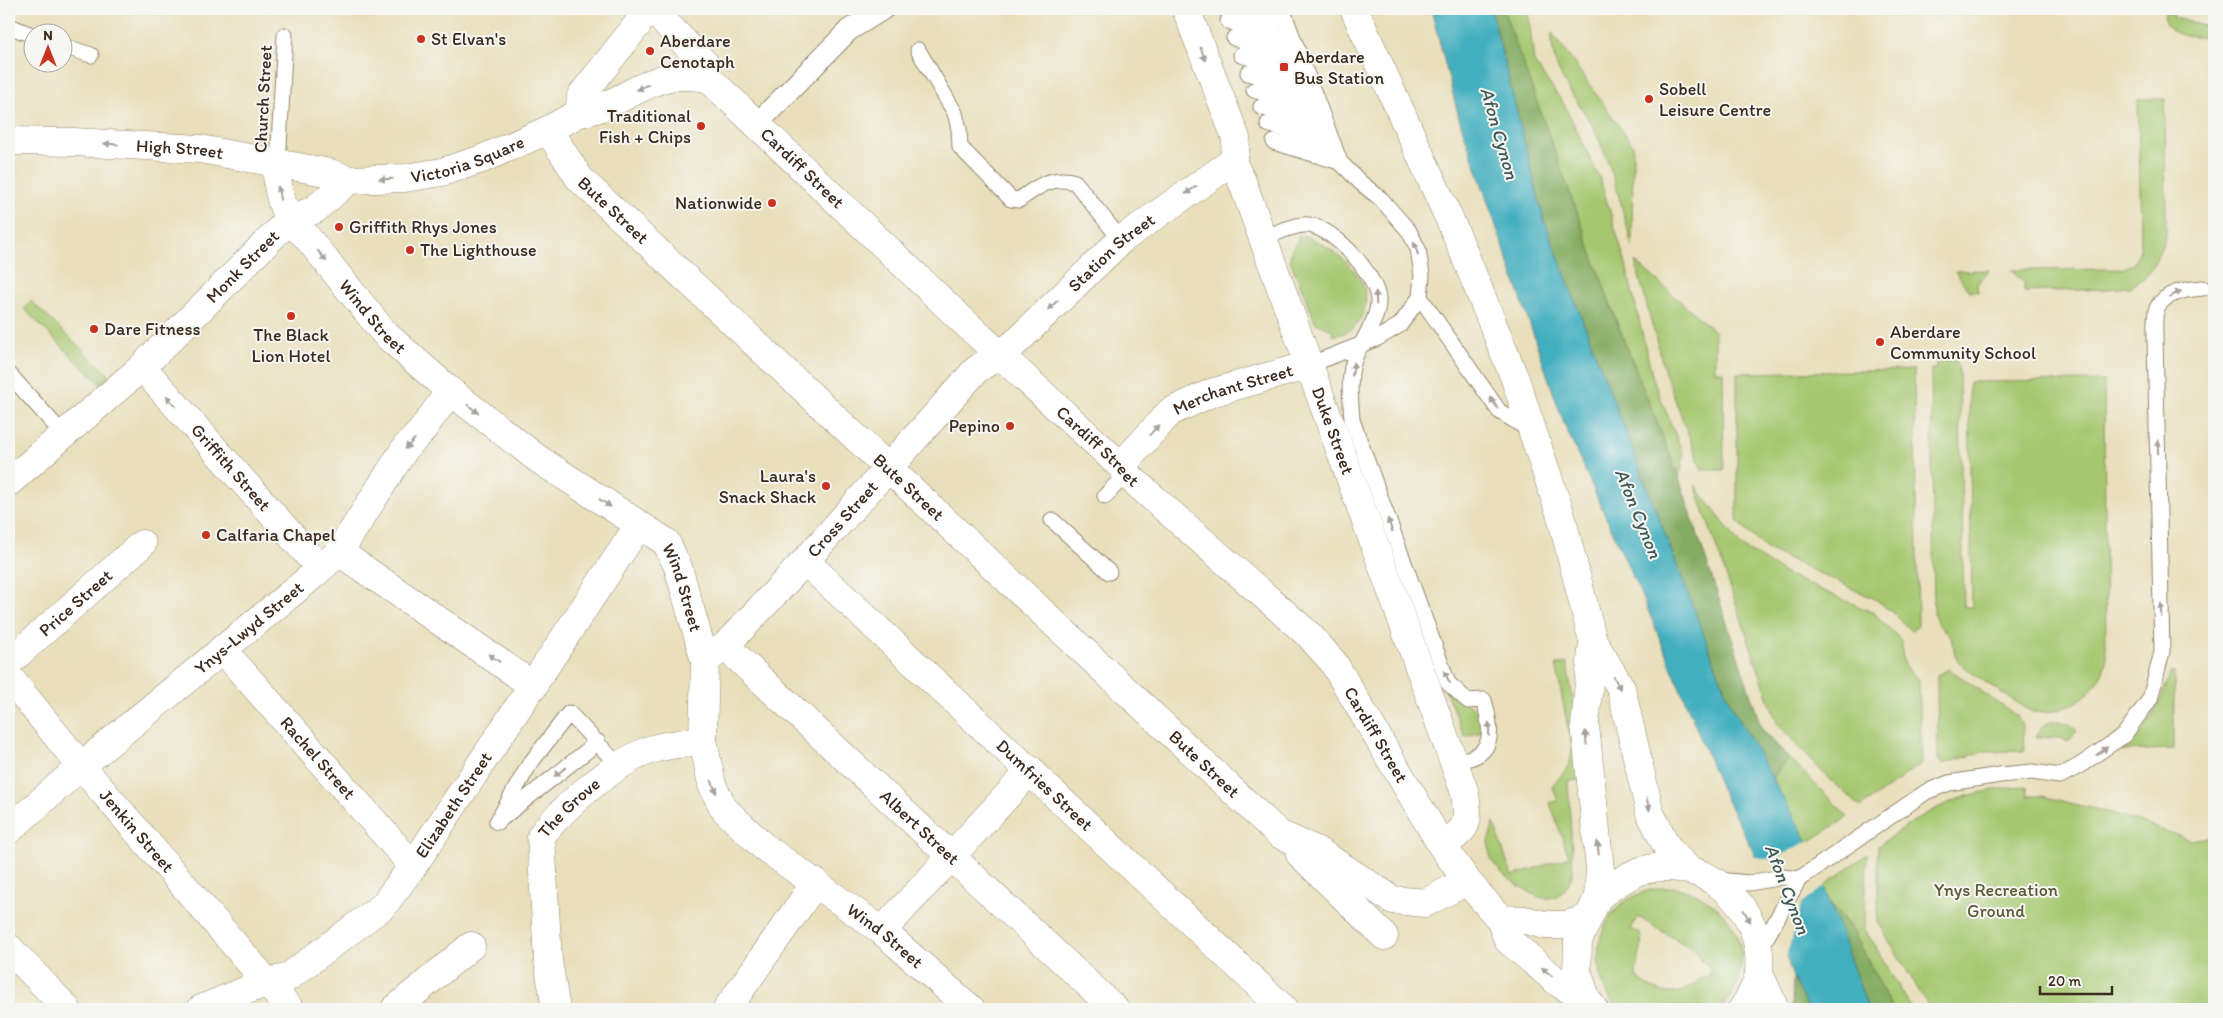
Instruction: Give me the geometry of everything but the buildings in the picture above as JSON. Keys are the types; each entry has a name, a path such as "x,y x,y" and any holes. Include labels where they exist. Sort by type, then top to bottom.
{"street":[{"path":"578,112 581,96 638,24 642,9"},
{"name":"Cardiff Street","path":"652,9 707,66 707,77 999,355 1124,470 1309,634 1333,662 1442,846 1467,881 1500,919 1508,940 1560,984 1590,1005"},
{"path":"757,124 849,30 883,9"},
{"path":"1186,9 1236,138 1232,162"},
{"path":"1354,9 1457,236 1515,379 1561,516 1593,641 1621,688 1650,813 1668,850 1689,870"},
{"name":"Victoria Square","path":"348,180 405,178 442,172 482,159 548,130 578,112 595,111 663,78 679,74 707,77"},
{"name":"Bute Street","path":"548,130 580,179 1280,834 1384,936"},
{"name":"High Street","path":"9,141 73,142 200,149 330,173 348,180"},
{"name":"Duke Street","path":"1232,162 1242,181 1309,365 1466,759 1465,793 1468,817 1462,831 1442,846"},
{"name":"Station Street","path":"999,355 1013,345 1122,240 1232,162"},
{"path":"278,164 276,173 280,203 289,220"},
{"name":"Monk Street","path":"9,482 62,434 142,367 289,220 314,210 348,180"},
{"name":"Wind Street","path":"289,220 306,236 386,335 450,391 538,459 666,542 715,654 703,740 712,785 724,809 764,847 816,882 882,931 971,1009"},
{"name":"Cross Street","path":"715,654 805,561 976,370 999,355"},
{"name":"Merchant Street","path":"1124,470 1170,412 1211,393 1309,365"},
{"name":"Griffith Street","path":"142,367 329,560 534,686"},
{"name":"Ynys-Lwyd Street","path":"9,830 82,766 329,560 406,447 420,433 450,391"},
{"name":"Elizabeth Street","path":"201,1009 267,982 287,978 383,906 413,866 534,686 639,525"},
{"name":"Price Street","path":"9,662 142,544"},
{"name":"Dumfries Street","path":"805,561 1284,1009"},
{"path":"1590,1005 1578,971 1578,941 1593,908 1600,869 1585,724 1593,641"},
{"name":"Rachel Street","path":"222,649 413,866"},
{"name":"Albert Street","path":"715,654 953,856 1115,1009"},
{"name":"Jenkin Street","path":"9,677 82,766 290,1009"},
{"name":"The Grove","path":"556,1009 548,961 541,836 556,817 619,766 652,749 703,740"},
{"path":"882,931 953,856 1030,770"},
{"name":"Bute Street","path":"1280,834 1316,850 1393,900 1425,903 1467,881"},
{"path":"1500,919 1525,920 1545,925 1567,925 1593,908 1619,882 1641,871 1665,867 1689,870 1715,880 1737,899 1752,924 1759,962 1775,1009"},
{"path":"727,1009 816,882"},
{"path":"395,1009 472,946"},
{"path":"9,948 67,1009"},
{"path":"1742,1009 1750,998 1759,962"}],"lane":[{"path":"1237,9 1288,24"},
{"path":"1282,9 1340,162 1361,183 1381,198 1409,231 1418,249 1422,275 1420,297 1400,325 1378,338 1309,365"},
{"path":"1228,21 1294,42"},
{"path":"9,26 22,31"},
{"name":"Church Street","path":"278,164 285,35"},
{"path":"1234,38 1301,59"},
{"path":"72,49 91,55"},
{"path":"918,50 955,112 960,129 960,147 1011,198 1019,200 1039,185 1055,180 1075,182 1122,240"},
{"path":"1241,55 1307,76"},
{"path":"1248,73 1314,93"},
{"path":"1254,90 1321,110"},
{"path":"1261,107 1327,128"},
{"path":"1268,124 1334,145"},
{"path":"1274,142 1340,162"},
{"path":"1263,238 1304,224 1318,228 1346,246 1362,264 1373,281 1378,299 1374,321 1353,362 1350,390 1352,420 1448,683 1468,701 1484,700 1490,734 1487,743 1466,759"},
{"path":"1759,962 1773,924 1800,879 1908,804 1926,792 1949,782 2032,772 2060,776 2092,758 2124,735 2150,699 2162,652 2155,346 2157,309 2164,300 2174,293 2203,288"},
{"path":"1420,297 1499,411 1532,432"},
{"path":"9,374 62,434"},
{"path":"1105,496 1124,470"},
{"path":"1052,520 1072,531 1109,572"},
{"path":"598,742 497,822 529,765 569,713 598,742 619,766"},
{"path":"1715,880 1749,883 1782,877 1800,879"}],"green space":[{"path":"1491,9 1502,9 1505,14 1616,320 1679,478 1762,729 1789,758 1772,779 1730,703 1544,220"},
{"path":"1502,9 1527,9 1534,62 1565,106 1600,179 1625,261 1653,379 1684,456 1679,478 1616,320"},
{"path":"2166,9 2175,9 2173,17 2214,29 2214,38 2188,36 2172,30 2164,18"},
{"path":"1552,33 1633,145 1632,246 1617,188 1607,160 1589,120 1561,75 1553,49"},
{"path":"2138,99 2165,99 2166,234 2158,257 2144,278 2129,287 2024,292 2024,282 2011,270 2121,269 2133,264 2140,250 2141,233"},
{"path":"1303,235 1327,247 1339,256 1350,266 1364,289 1366,302 1362,315 1357,324 1347,332 1333,336 1332,330 1316,323 1290,260 1291,250 1299,239 1298,236"},
{"path":"1635,261 1715,332 1715,371 1723,371 1724,470 1702,470 1665,373"},
{"path":"1989,270 1977,284 1978,292 1969,291 1955,271"},
{"path":"31,301 110,376 100,384 24,309"},
{"path":"1937,360 1956,360 1959,369 1964,607 1972,607 1969,382 2104,381 2106,661 2102,673 2088,693 2069,706 2045,712 2032,712 1991,686 1960,663 1955,656 1952,638 1939,625 1934,615 1931,369 1936,369"},
{"path":"1914,370 1918,626 1911,631 1877,600 1765,548 1737,521 1737,373"},
{"path":"1695,485 1741,546 1787,575 1874,613 1902,641 1902,653 1905,663 1910,671 1919,679 1922,763 1861,807 1825,775 1777,723"},
{"path":"1567,663 1580,748 1581,780 1568,781 1573,870 1570,881 1564,891 1554,897 1542,898 1518,885 1497,868 1491,859 1490,839 1494,823 1512,876 1569,857 1550,803 1558,801 1552,785 1566,769 1572,755 1556,665"},
{"path":"1949,669 2017,716 2023,728 2024,751 1983,752 1942,764 1938,760 1937,675"},
{"path":"2171,671 2174,672 2174,749 2122,751 2146,725 2163,694"},
{"path":"1445,690 1479,712 1483,717 1483,731 1465,737"},
{"path":"2059,721 2071,725 2077,731 2068,742 2060,738 2036,737 2044,724"},
{"path":"1789,758 1848,817 1808,842 1772,779"},
{"name":"Ynys Recreation Ground","path":"2027,787 2028,796 2042,796 2115,814 2191,840 2214,836 2214,1009 1930,1009 1878,922 1878,846 1913,821 1947,803 1984,792"},
{"path":"1867,854 1865,929 1912,1009 1892,1009 1853,931 1828,900 1824,886"},
{"path":"1674,887 1695,894 1713,905 1727,918 1736,934 1741,952 1740,971 1734,990 1721,1009 1618,1009 1608,994 1601,978 1598,960 1600,943 1605,927 1614,912 1627,900 1644,892","holes":["1638,917 1696,951 1702,961 1710,966 1709,978 1700,978 1692,986 1676,993 1660,991 1636,977 1641,940 1640,933 1631,929"]},
{"path":"1828,900 1853,931 1892,1009 1868,1009"},
{"path":"1793,978 1808,1009 1792,1009"}],"water":[{"name":"Afon Cynon","path":"1431,9 1491,9 1544,220 1730,703 1808,842 1868,1009 1808,1009 1793,978 1752,849 1721,789 1651,617 1564,424 1459,118"}],"pier":[{"path":"1810,840 1826,885 1801,904 1785,962 1751,856 1772,860"}],"place":[{"name":"St Elvan's","path":"421,39"},
{"name":"Aberdare Cenotaph","path":"650,51"},
{"name":"Aberdare Bus Station","path":"1284,67"},
{"name":"Sobell Leisure Centre","path":"1649,99"},
{"name":"Traditional Fish + Chips","path":"701,126"},
{"name":"Nationwide","path":"772,203"},
{"name":"Griffith Rhys Jones","path":"339,227"},
{"name":"The Lighthouse","path":"410,250"},
{"name":"The Black Lion Hotel","path":"291,316"},
{"name":"Dare Fitness","path":"94,329"},
{"name":"Aberdare Community School","path":"1880,342"},
{"name":"Pepino","path":"1010,426"},
{"name":"Laura's Snack Shack","path":"826,486"},
{"name":"Calfaria Chapel","path":"206,535"}]}
